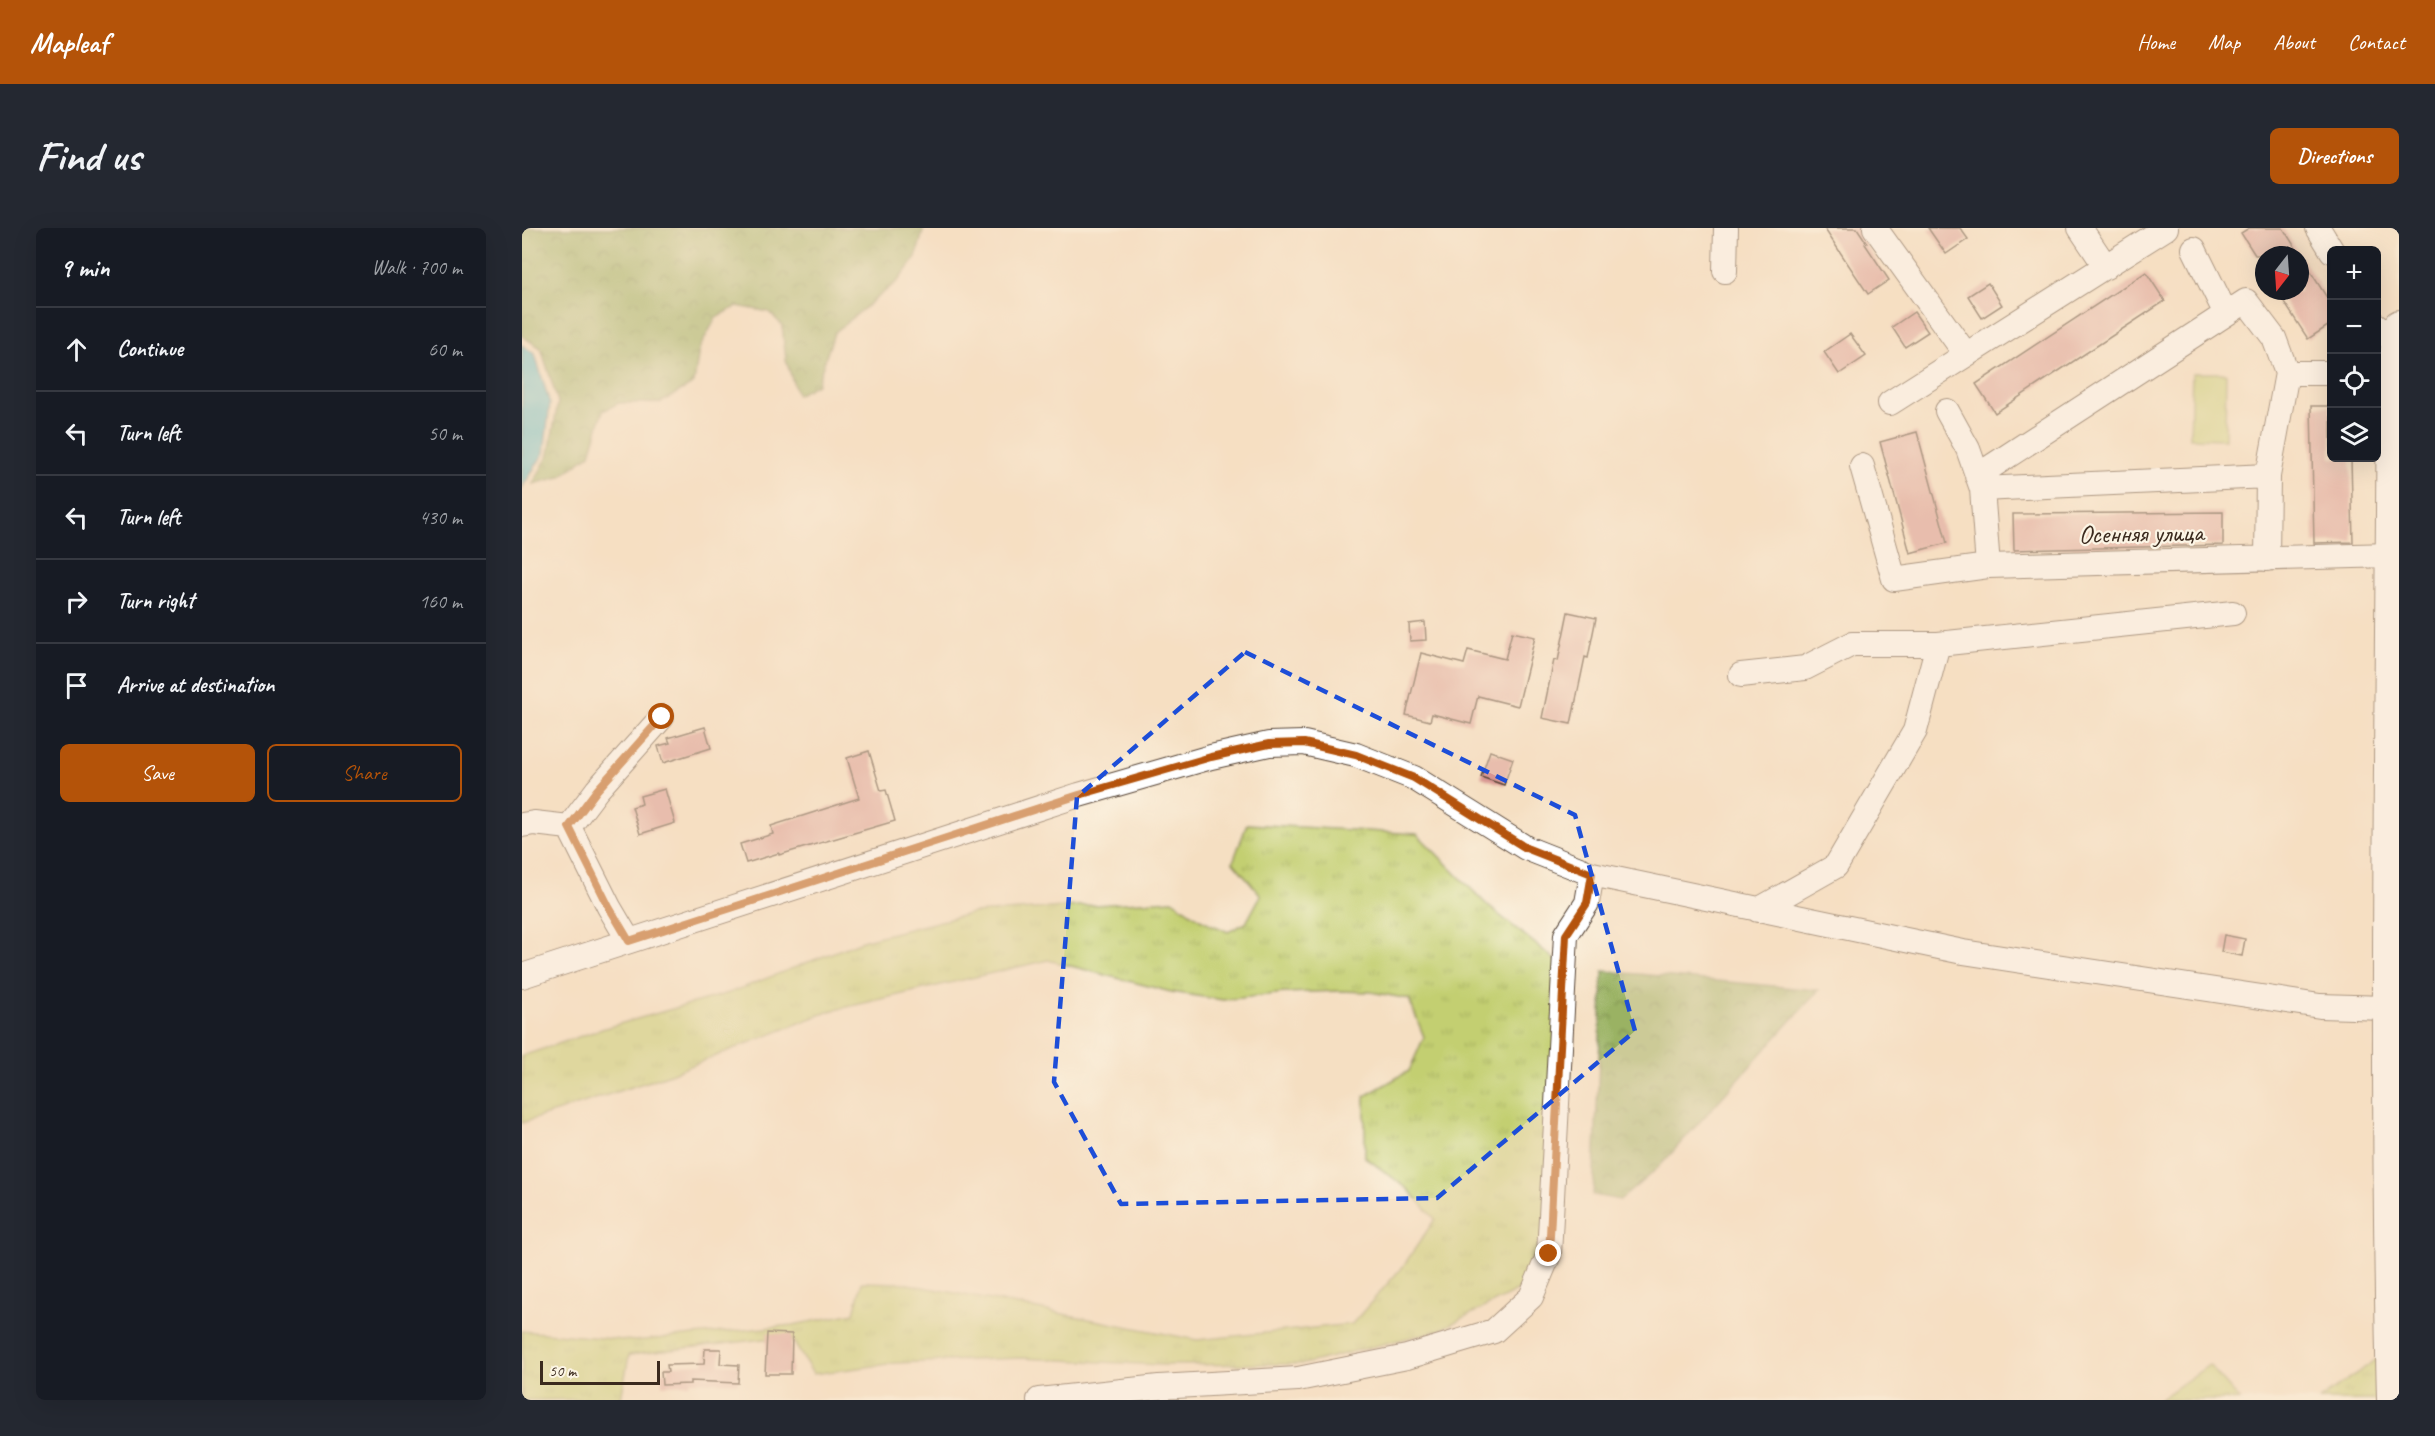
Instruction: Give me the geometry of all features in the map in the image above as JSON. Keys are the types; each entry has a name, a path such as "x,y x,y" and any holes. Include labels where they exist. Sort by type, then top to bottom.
{"main road":[{"path":"2390,331 2384,373 2395,484 2391,555 2394,661 2393,968 2386,1008 2393,1065 2392,1400"}],"street":[{"path":"1725,271 1726,228"},
{"path":"1875,228 1965,353"},
{"path":"2079,228 2106,267"},
{"path":"1890,403 1965,353 2166,228"},
{"path":"2318,228 2328,246"},
{"path":"2194,249 2226,314"},
{"path":"1980,482 2246,301 2274,338 2287,373 2268,476 2267,559"},
{"path":"2287,373 2327,373"},
{"path":"1947,411 1968,449 1980,482 1988,566"},
{"name":"Осенняя улица","path":"1862,466 1894,579 1988,566 2391,555"},
{"path":"1980,482 2268,476"},
{"path":"1741,675 1805,668 1852,644 1938,644 2233,613"},
{"path":"1758,910 1836,866 1915,730 1938,644"},
{"path":"569,827 597,790 662,717"},
{"path":"522,976 1079,795 1211,757 1269,744 1304,743 1356,755 1414,778 1526,848 1592,874 1963,952 2320,1006 2386,1008"},
{"path":"522,825 534,823 569,827"},
{"path":"569,827 609,907 629,941"},
{"path":"1040,1400 1077,1398 1159,1387 1298,1379 1396,1359 1494,1331 1531,1297 1549,1254 1566,935 1587,903 1592,874"}],"highlighted area":[{"path":"1245,652 1575,815 1635,1031 1437,1198 1121,1204 1054,1082 1077,797"}],"green space":[{"path":"522,228 924,228 916,257 899,280 834,333 817,384 797,395 786,360 782,325 769,312 737,306 716,318 699,349 694,383 660,403 619,403 603,411 590,454 560,477 533,484 549,454 558,402 541,348 522,336"},
{"path":"2192,373 2226,373 2225,439 2190,438"},
{"path":"1247,824 1417,834 1488,906 1563,966 1547,1246 1521,1289 1439,1330 1304,1364 1161,1365 1021,1358 896,1363 813,1374 790,1336 629,1355 621,1399 522,1400 522,1331 635,1341 793,1325 854,1313 862,1282 903,1283 1197,1340 1352,1324 1404,1265 1435,1219 1408,1189 1365,1157 1365,1096 1409,1071 1424,1037 1409,999 1371,992 1340,991 1284,993 1223,1000 1171,992 1048,960 830,1011 665,1076 522,1123 522,1056 605,1028 729,993 865,940 973,913 1172,900 1200,919 1228,932 1246,923 1261,895 1233,862"},
{"path":"1603,971 1819,990 1659,1167 1620,1200 1593,1195"},
{"path":"2380,1357 2381,1400 2319,1400"},
{"path":"2209,1365 2240,1400 2159,1400"}],"water":[{"path":"522,345 535,354 550,404 544,453 522,488"}],"building":[{"path":"1824,228 1857,228 1889,280 1868,294"},
{"path":"1928,228 1960,228 1968,239 1946,254"},
{"path":"2249,228 2283,228 2294,246 2255,246 2255,255 2241,233"},
{"path":"2309,269 2327,298 2327,327 2308,339 2283,300 2309,300"},
{"path":"2146,272 2165,301 1995,413 1976,384"},
{"path":"1988,283 2002,305 1982,318 1968,296"},
{"path":"1914,312 1928,332 1905,347 1892,327"},
{"path":"1850,334 1866,356 1839,374 1824,352"},
{"path":"2311,406 2327,406 2327,462 2351,462 2353,542 2314,543"},
{"path":"1917,432 1947,543 1910,553 1880,442"},
{"path":"2223,512 2223,545 2014,550 2013,514"},
{"path":"1568,612 1596,618 1571,724 1542,718 1554,660 1558,661"},
{"path":"1425,622 1426,640 1410,641 1409,624"},
{"path":"1512,632 1535,637 1518,706 1478,696 1471,724 1432,714 1430,721 1406,715 1421,653 1464,664 1468,650 1505,659"},
{"path":"705,727 711,748 663,763 658,746 670,743 668,738"},
{"path":"869,751 881,791 886,790 895,821 746,863 740,844 773,834 771,826 859,798 847,758"},
{"path":"1490,751 1513,759 1504,785 1481,777"},
{"path":"665,789 675,823 640,834 632,807 642,804 640,796"},
{"path":"2224,935 2245,939 2242,956 2221,952"},
{"path":"767,1333 792,1334 791,1374 765,1374"},
{"path":"705,1349 721,1349 720,1364 739,1365 738,1383 690,1381 690,1384 662,1385 661,1372 668,1372 667,1365 704,1364"}],"route":[{"path":"662,717 597,790 569,827 609,907 629,941 1079,795 1211,757 1269,744 1304,743 1356,755 1414,778 1526,848 1592,874 1587,903 1566,935 1549,1254"}]}
